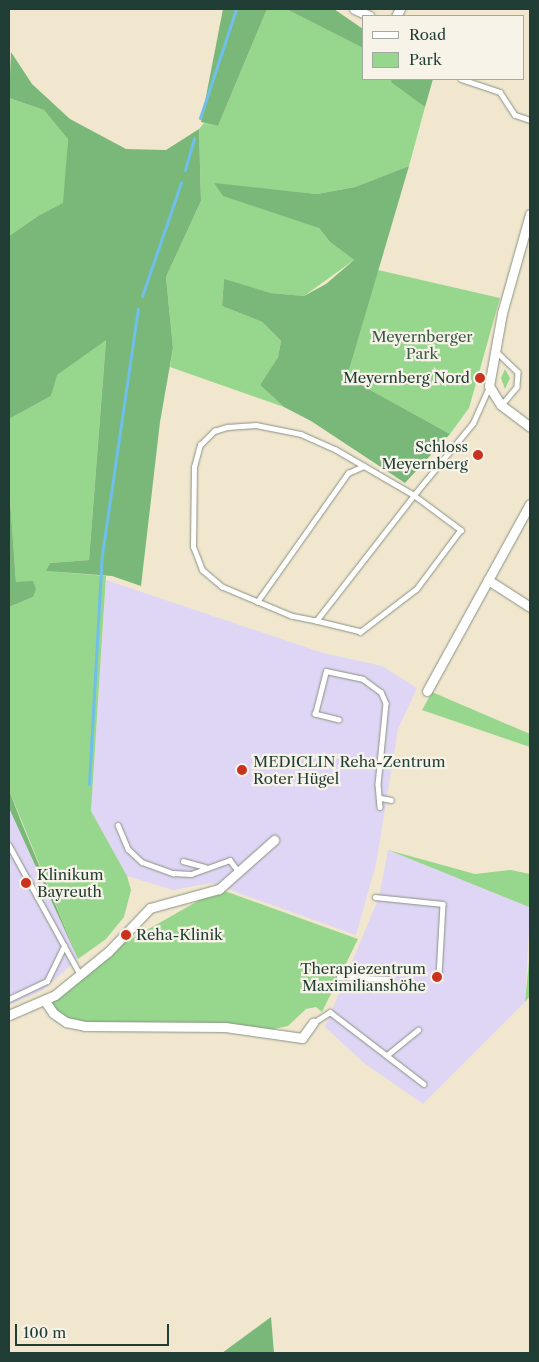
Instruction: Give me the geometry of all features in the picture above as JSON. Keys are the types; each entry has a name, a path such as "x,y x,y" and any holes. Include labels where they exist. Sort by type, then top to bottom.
{"street":[{"path":"354,9 368,15"},
{"path":"530,220 502,312 489,386 501,405 530,427"},
{"path":"427,691 530,504"},
{"path":"488,580 530,607"},
{"path":"9,1014 45,1001 108,952 150,908 219,890 240,873 274,840"},
{"path":"45,1001 53,1013 66,1022 85,1026 225,1027 302,1038 313,1023"}],"lane":[{"path":"464,80 500,92 515,115 530,120"},
{"path":"496,350 518,372 518,387 501,405"},
{"path":"316,621 473,423 489,386"},
{"path":"256,425 301,434 364,466 414,495 461,530 417,589 360,632 292,616 222,587 202,570 192,546 194,467 200,445 214,431 256,425"},
{"path":"258,602 348,472 364,466"},
{"path":"339,720 315,714 326,671 363,679 381,692 386,703 378,784 381,798 380,807"},
{"path":"381,798 391,800"},
{"path":"118,825 128,849 142,862 173,873 191,874 205,867 230,860 240,873"},
{"path":"9,844 80,974"},
{"path":"183,861 205,867"},
{"path":"375,897 443,904 438,976"},
{"path":"9,998 47,981 64,946"},
{"path":"339,977 388,979"},
{"path":"313,1023 330,1012 424,1084"},
{"path":"387,1055 418,1030"}],"shaded area":[{"name":"MEDICLIN Reha-Zentrum Roter Hügel","path":"106,580 323,653 382,666 417,688 398,729 376,864 356,935 211,883 173,890 127,876 91,811"},
{"name":"Klinikum Bayreuth","path":"9,808 78,959 43,990 9,1005"},
{"name":"Therapiezentrum Maximilianshöhe","path":"388,850 530,907 525,1002 423,1104 364,1063 325,1027 379,897"}],"green space":[{"path":"223,9 267,9 218,126 201,122"},
{"path":"267,9 286,9 362,47 362,80 393,80 425,107 409,166 355,187 317,194 215,184 319,228 330,242 354,260 304,296 271,293 224,280 222,306 262,322 281,341 278,357 260,385 284,407 170,367 173,348 166,277 201,201 199,129 204,123 218,126"},
{"path":"286,9 334,9 362,28 362,47"},
{"path":"11,52 32,84 70,119 126,149 166,150 199,129 201,201 166,277 173,348 160,422 141,586 112,576 46,571 50,563 89,560 106,340 57,375 51,396 9,419 9,236 38,216 63,203 68,139 44,110 9,98"},
{"path":"392,80 433,80 425,107 391,82"},
{"path":"9,98 44,110 68,138 64,203 38,216 9,236"},
{"path":"409,166 347,377 450,434 405,483 311,421 284,407 260,385 278,357 281,341 262,322 222,306 224,279 271,293 304,296 326,284 354,260 330,242 319,228 223,196 214,183 317,194 355,187"},
{"name":"Meyernberger Park","path":"378,270 500,298 469,408 450,434 347,377"},
{"path":"106,339 89,560 50,563 47,571 106,576 91,811 127,876 131,890 124,917 106,939 78,959 9,790 9,607 33,597 16,582 9,487 9,419 51,396 56,375"},
{"path":"505,369 510,378 505,389 501,378"},
{"path":"9,487 16,582 33,581 36,589 33,597 9,607"},
{"path":"432,692 530,734 530,747 422,710"},
{"path":"9,790 22,824 78,959 9,808"},
{"path":"388,850 475,874 511,870 530,874 530,910 529,907"},
{"path":"219,889 358,939 322,1012 316,1007 306,1009 288,1026 259,1032 66,1022 45,1001 108,952"},
{"path":"530,951 530,996 525,1002"},
{"path":"271,1317 274,1353 222,1353"}],"waterway":[{"path":"200,118 236,9"},
{"path":"185,170 194,138"},
{"path":"142,296 181,183"},
{"path":"89,784 102,555 138,309"}],"place":[{"name":"Meyernberg Nord","path":"480,378"},
{"name":"Schloss Meyernberg","path":"478,455"},
{"name":"MEDICLIN Reha-Zentrum Roter Hügel","path":"242,770"},
{"name":"Klinikum Bayreuth","path":"26,883"},
{"name":"Reha-Klinik","path":"126,935"},
{"name":"Therapiezentrum Maximilianshöhe","path":"437,977"}]}
